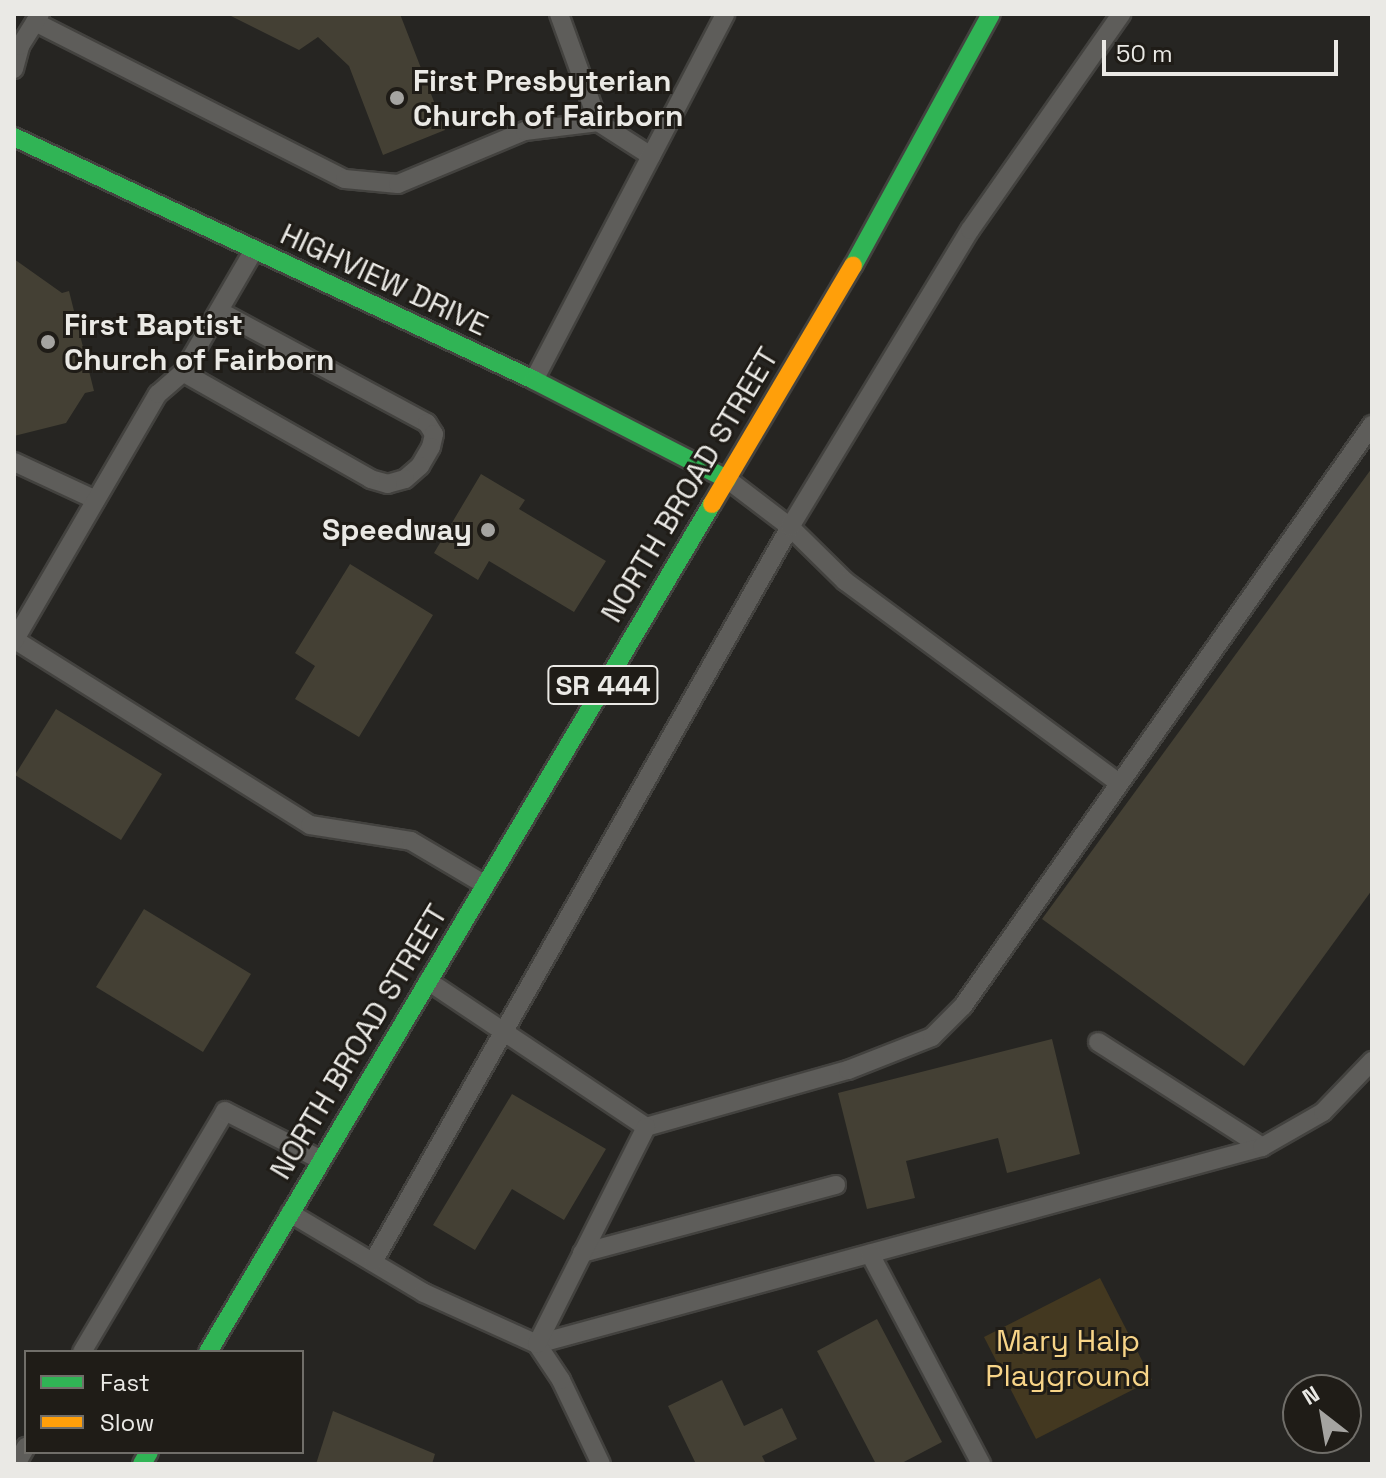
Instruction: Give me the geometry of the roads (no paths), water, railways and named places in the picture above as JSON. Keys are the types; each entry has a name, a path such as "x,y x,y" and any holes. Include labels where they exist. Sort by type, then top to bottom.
{"main road":[{"name":"NORTH BROAD STREET","path":"209,1350 872,235 991,14"},
{"name":"HIGHVIEW DRIVE","path":"14,137 534,380 727,479"}],"lane":[{"path":"559,14 598,122 651,156"},
{"path":"534,380 725,14"},
{"path":"373,1262 502,1028 790,527 970,230 1121,14"},
{"path":"14,69 37,18 345,179 398,184 525,131 598,122"},
{"path":"254,250 183,372 158,394 14,640 310,825 411,841 484,884"},
{"path":"183,372 388,484 405,479 431,447 434,434 415,414 219,311"},
{"path":"537,1344 646,1127 848,1070 932,1037 963,1006 1372,425"},
{"path":"14,462 96,500"},
{"path":"727,479 790,527 845,581 1118,782"},
{"path":"428,980 646,1127"},
{"path":"1098,1042 1262,1147"},
{"path":"537,1344 1262,1147 1323,1112 1372,1061"},
{"path":"83,1350 225,1111 321,1160"},
{"path":"582,1253 836,1185"},
{"path":"290,1213 424,1293 537,1344 561,1380 601,1464"},
{"path":"870,1254 976,1462"}],"place":[{"name":"First Presbyterian Church of Fairborn","path":"397,98"},
{"name":"First Baptist Church of Fairborn","path":"48,342"},
{"name":"Speedway","path":"488,530"}],"park label":[{"name":"Mary Halp Playground","path":"1068,1358"}]}
